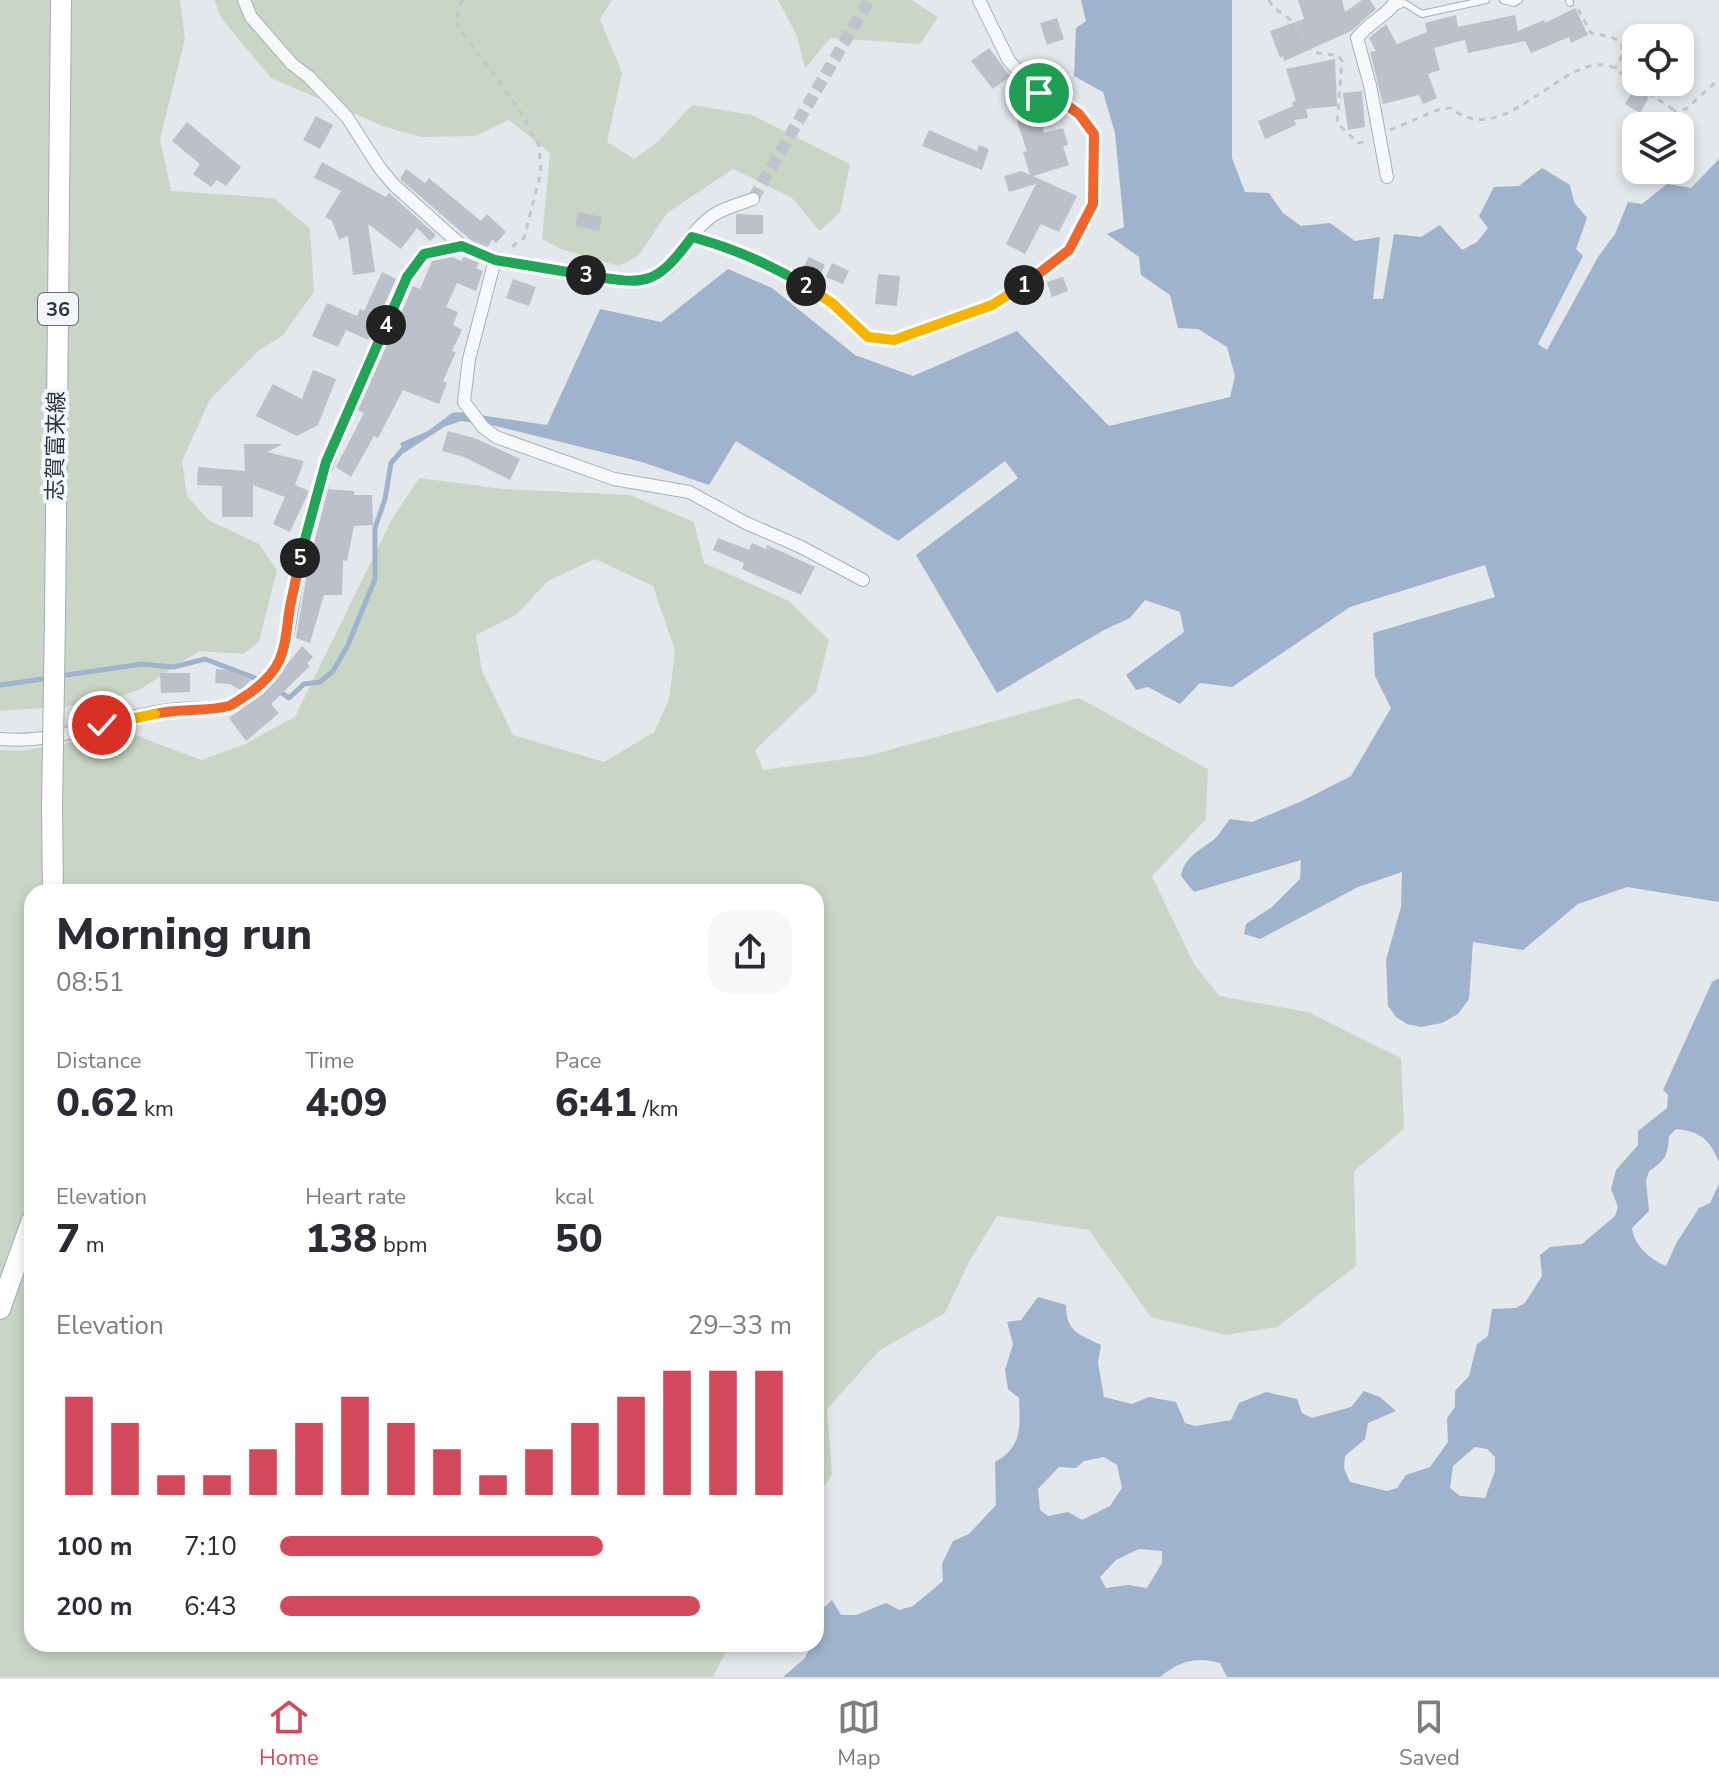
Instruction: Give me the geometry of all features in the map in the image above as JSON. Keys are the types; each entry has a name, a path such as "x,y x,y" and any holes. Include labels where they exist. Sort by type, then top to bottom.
{"main road":[{"name":"志賀富来線","path":"53,884 61,0"},
{"path":"0,1309 24,1242"}],"street":[{"path":"244,0 251,17 292,64 309,77 347,117 394,185 462,246 495,260 642,281 660,275 672,265 712,216 753,199"},
{"path":"692,237 724,246 779,270 832,303 868,337 894,340 992,305 1069,250 1093,204 1094,134 1079,114 1064,103 1039,93 1009,61 979,0"},
{"path":"1387,177 1370,85 1357,38 1365,27 1394,4"},
{"path":"0,739 27,742 176,709 233,705 267,677 280,661 286,646 304,537 326,462 407,277 424,254 462,246"},
{"path":"495,260 469,359 464,402 483,427 496,437 614,479 689,492 863,580"}],"lane":[{"path":"1394,4 1404,3 1422,14 1486,0"},
{"path":"1503,0 1514,3 1519,0"}],"path":[{"path":"462,0 455,22 517,106 539,146 541,172 524,238 495,260"},
{"path":"1269,0 1270,5 1295,24 1304,43 1316,54 1338,55 1342,61 1337,123 1358,143 1379,137 1440,109 1451,108 1457,114 1478,121 1496,117 1538,97 1575,72 1599,65 1615,68 1675,111 1686,109 1719,79"},
{"path":"1569,1 1577,6 1591,33 1610,36 1622,44 1622,57 1615,68"}],"green space":[{"path":"0,0 180,0 185,39 160,139 171,191 274,198 310,229 314,292 282,336 258,351 210,399 182,461 187,496 208,520 259,544 277,570 259,642 243,654 199,651 141,689 97,704 0,711"},
{"path":"214,0 612,0 600,19 622,73 607,142 634,159 658,142 692,105 752,115 850,164 840,212 820,231 792,198 733,169 667,213 639,255 619,266 561,249 542,239 550,153 509,120 475,136 422,137 385,127 271,78 222,19"},
{"path":"778,0 911,0 938,17 920,44 830,38 805,69 797,36"},
{"path":"419,478 503,489 630,495 694,522 704,563 789,601 829,640 816,692 755,750 763,770 867,756 1079,698 1208,769 1206,819 1152,876 1194,964 1219,996 1308,1012 1401,1058 1404,1129 1354,1171 1356,1266 1277,1327 1226,1335 1151,1317 1089,1230 997,1216 969,1262 945,1313 880,1350 827,1409 832,1474 824,1486 824,884 24,884 24,1652 726,1652 713,1677 0,1677 0,750 21,751 130,733 201,760 243,745 295,717 392,519","holes":["595,559 653,586 675,651 669,700 654,732 604,762 513,735 482,671 476,635 516,615 548,581"]}],"water":[{"path":"1081,0 1232,0 1232,158 1245,192 1269,193 1283,213 1301,226 1330,223 1355,241 1380,237 1373,299 1383,299 1394,234 1421,237 1440,225 1462,250 1477,242 1488,228 1479,216 1494,187 1519,186 1542,168 1570,185 1574,202 1587,218 1576,249 1583,256 1538,344 1547,350 1598,257 1615,234 1628,202 1642,204 1667,184 1691,188 1719,159 1719,902 1627,887 1578,904 1523,950 1473,942 1469,999 1458,1014 1442,1023 1421,1027 1407,1024 1396,1017 1388,1006 1386,960 1401,907 1402,872 1358,887 1260,939 1244,934 1246,924 1272,907 1300,879 1301,860 1194,892 1181,876 1188,860 1215,839 1230,819 1252,822 1351,776 1391,708 1375,676 1373,633 1495,597 1485,565 1350,607 1232,687 1200,683 1180,704 1148,687 1136,690 1126,675 1184,632 1180,612 1145,600 1130,618 997,693 916,555 1018,478 1005,461 898,541 736,441 709,485 642,462 492,425 461,421 444,427 404,453 400,443 428,431 452,413 547,425 600,309 661,322 728,269 772,288 855,355 913,376 1017,331 1109,426 1230,397 1235,376 1227,347 1198,329 1178,328 1170,295 1141,275 1139,257 1107,234 1124,227 1115,133 1103,92 1074,76 1076,28 1086,21"},
{"path":"1719,978 1719,1162 1703,1138 1676,1129 1669,1136 1665,1157 1649,1171 1646,1181 1649,1211 1632,1228 1644,1252 1666,1266 1677,1242 1699,1208 1710,1203 1719,1184 1719,1677 1227,1677 1220,1663 1195,1660 1181,1664 1160,1677 783,1677 808,1652 824,1652 824,1608 832,1600 841,1615 856,1615 886,1603 899,1610 913,1606 943,1581 942,1564 953,1541 969,1534 996,1505 995,1462 1011,1450 1019,1427 1019,1398 1008,1389 1005,1370 1013,1344 1007,1322 1021,1320 1038,1297 1066,1305 1071,1327 1101,1345 1098,1363 1104,1397 1132,1404 1149,1397 1176,1402 1185,1423 1195,1426 1231,1420 1239,1403 1266,1392 1297,1399 1302,1413 1312,1418 1351,1407 1364,1391 1380,1397 1396,1411 1368,1423 1365,1439 1345,1456 1344,1468 1350,1482 1387,1491 1397,1488 1406,1475 1430,1467 1448,1442 1447,1418 1455,1407 1455,1391 1469,1376 1477,1344 1488,1336 1492,1309 1516,1308 1525,1303 1542,1276 1540,1255 1550,1247 1582,1244 1615,1216 1618,1207 1611,1189 1616,1170 1638,1145 1638,1131 1667,1108 1668,1095 1663,1090 1712,982","holes":["1475,1447 1487,1449 1495,1457 1495,1471 1485,1498 1460,1496 1450,1488 1453,1466","1104,1457 1117,1465 1122,1488 1110,1506 1082,1520 1068,1512 1048,1516 1040,1510 1038,1489 1059,1467 1076,1468 1084,1461","1139,1549 1162,1551 1162,1563 1147,1588 1128,1585 1106,1588 1100,1577 1116,1560"]}],"building":[{"path":"1298,0 1342,0 1345,12 1362,0 1370,0 1376,9 1351,31 1284,61 1270,31 1304,19"},
{"path":"1575,8 1588,35 1571,43 1569,37 1531,53 1525,41 1468,53 1465,40 1434,48 1440,70 1428,74 1437,98 1423,104 1419,95 1383,104 1370,52 1376,51 1369,38 1386,24 1397,44 1427,32 1425,23 1456,15 1458,27 1515,15 1518,31 1544,20 1545,23"},
{"path":"1057,18 1064,39 1047,45 1040,23"},
{"path":"989,48 1010,76 993,89 971,61"},
{"path":"1335,59 1337,106 1306,109 1308,118 1294,120 1296,125 1265,139 1258,121 1293,106 1292,102 1296,101 1286,69"},
{"path":"1362,91 1365,127 1348,130 1343,93"},
{"path":"1630,96 1649,97 1641,112 1625,104"},
{"path":"1039,114 1044,133 1063,128 1068,145 1063,146 1069,165 1033,176 1077,196 1059,232 1041,224 1025,254 1006,244 1036,184 1009,192 1004,176 1021,171 1030,175 1023,152 1027,151 1017,121"},
{"path":"316,116 333,125 320,149 303,140"},
{"path":"187,122 241,167 226,186 217,180 211,187 193,174 200,164 172,141"},
{"path":"929,130 977,151 979,145 989,149 982,170 922,146"},
{"path":"322,162 386,197 389,193 436,235 430,241 417,228 401,249 368,224 375,272 353,275 348,236 339,240 332,221 325,217 341,191 314,178"},
{"path":"406,169 425,183 429,178 481,221 487,214 506,232 496,243 492,239 488,247 472,241 400,179"},
{"path":"578,212 602,217 599,231 575,226"},
{"path":"736,214 763,215 763,234 736,234"},
{"path":"452,257 461,261 464,257 479,263 476,268 483,271 476,291 457,283 446,307 458,312 453,325 462,330 452,351 456,352 443,381 447,383 439,404 403,390 378,438 374,436 351,477 336,467 364,413 358,410 413,286 420,289 432,261"},
{"path":"809,257 825,265 819,278 802,269"},
{"path":"832,263 849,271 843,284 826,277"},
{"path":"382,272 396,279 368,340 346,330 338,347 312,336 327,303 357,316 360,309 364,311"},
{"path":"878,274 900,276 897,306 875,304"},
{"path":"1063,277 1068,291 1052,297 1047,282"},
{"path":"513,279 536,287 529,306 506,298"},
{"path":"313,370 336,379 318,425 297,436 256,416 273,384 302,399"},
{"path":"448,431 477,439 520,459 510,480 464,457 442,451"},
{"path":"244,444 283,444 267,452 304,461 295,485 309,491 290,532 273,524 285,497 253,485 253,517 222,517 222,486 197,485 198,467 245,471"},
{"path":"328,489 354,491 354,495 372,495 373,525 354,526 347,561 343,560 342,595 324,595 310,643 296,638 308,567"},
{"path":"718,538 749,550 752,543 766,549 767,545 815,567 801,595 742,569 744,563 713,550"},
{"path":"302,646 313,657 307,663 310,666 271,704 279,713 246,741 229,718 263,694"},
{"path":"216,669 228,670 251,680 241,690 229,684 215,683"},
{"path":"160,673 190,673 190,692 161,693"}],"waterway":[{"path":"279,691 289,698 304,684 320,682 333,671 348,645 375,579 375,528 385,499 391,463 405,447"},
{"path":"60,676 142,664 174,667 205,659 260,680"},
{"path":"0,685 50,678"}],"tunnel":[{"path":"753,199 869,0"}],"route":[{"path":"102,725 176,709 233,705 267,677 280,661 286,646 304,537 326,462 407,277 424,254 462,246 495,260 642,281 660,275 672,265 692,237 724,246 779,270 832,303 868,337 894,340 992,305 1069,250 1093,204 1094,134 1079,114 1064,103 1039,93"}]}
